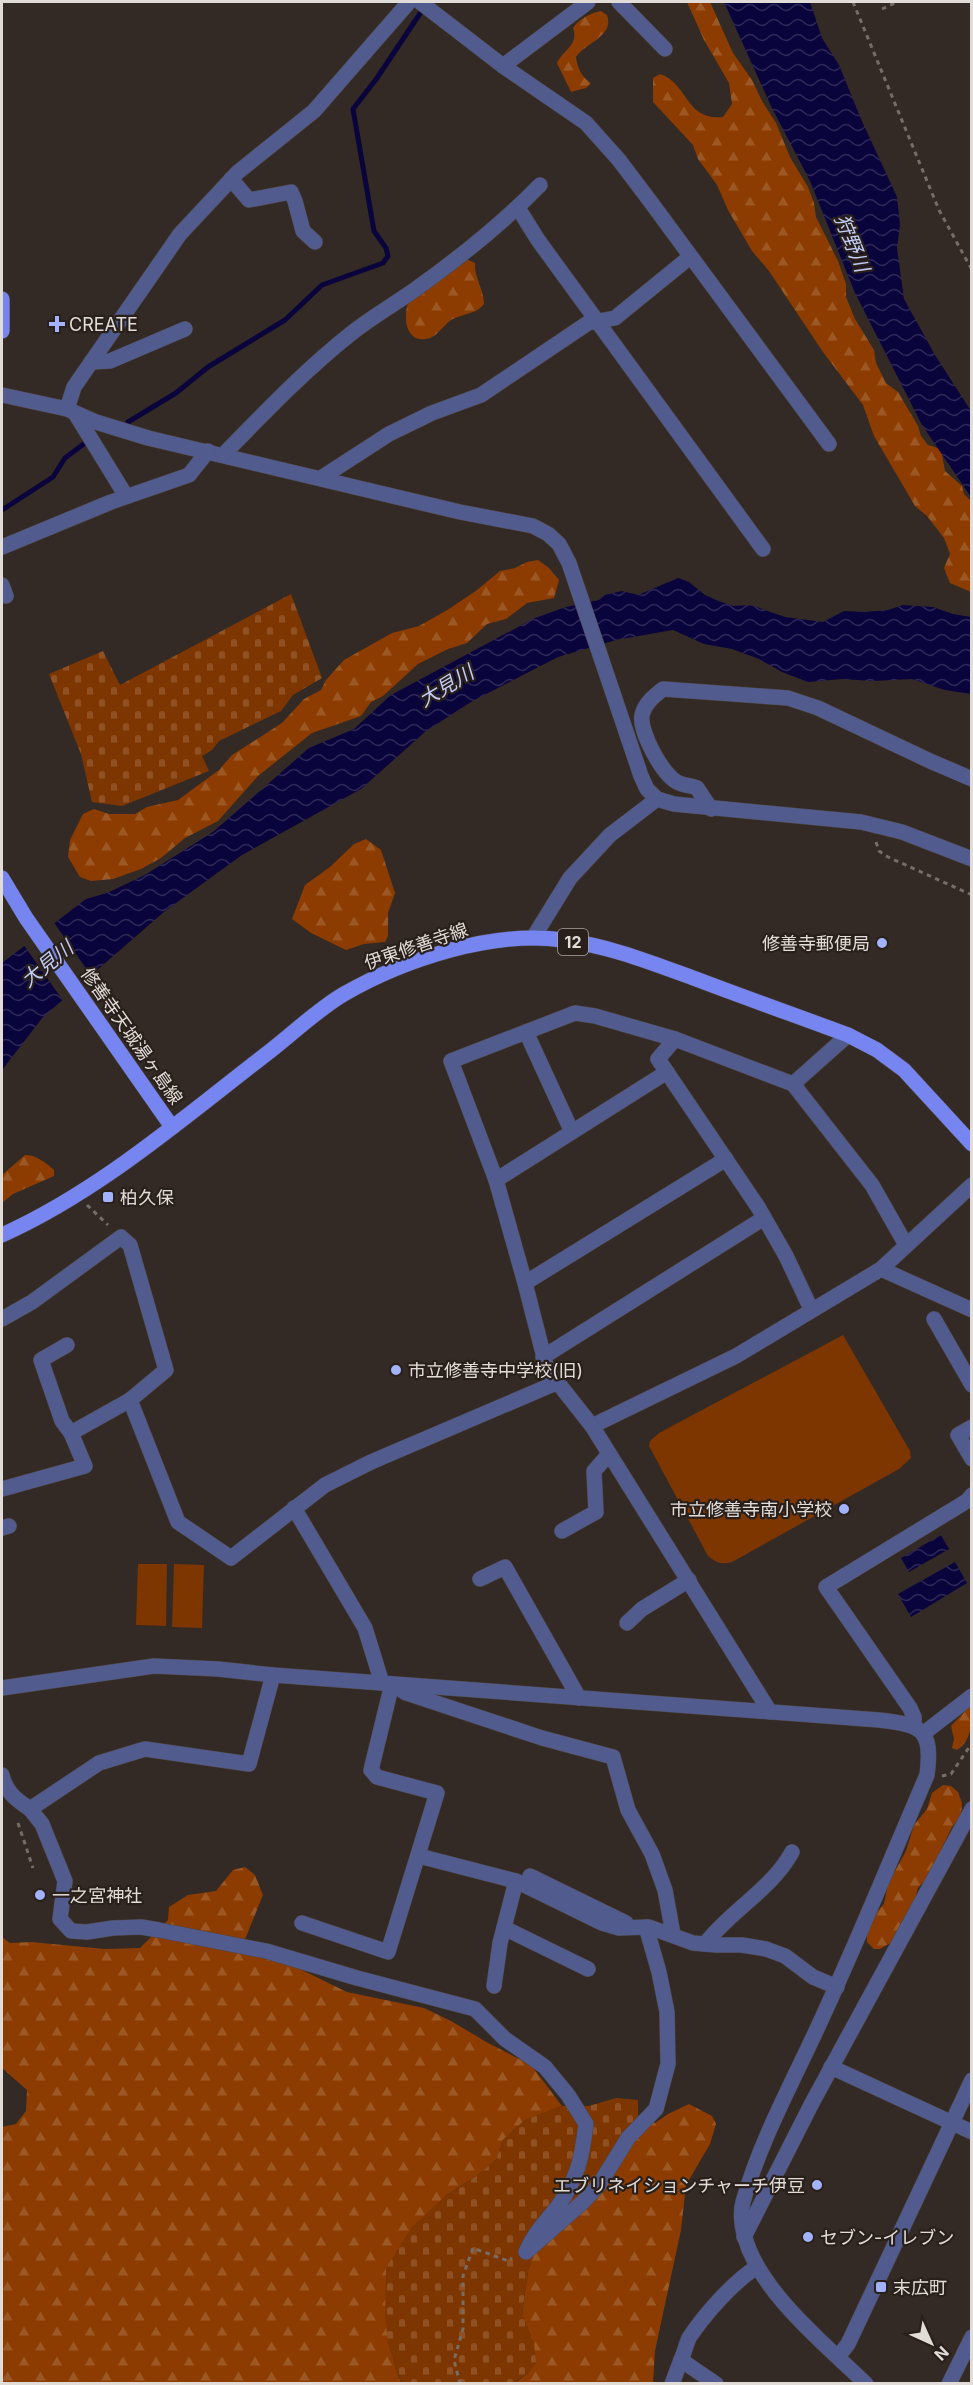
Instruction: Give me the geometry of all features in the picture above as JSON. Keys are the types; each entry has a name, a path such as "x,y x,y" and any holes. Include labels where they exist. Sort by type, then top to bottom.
{"main road":[{"path":"2,299 2,331"},
{"name":"修善寺天城湯ヶ島線","path":"2,878 26,918 172,1127"},
{"name":"伊東修善寺線","path":"2,1235 102,1178 343,995 395,970 442,954 479,944 533,938 562,939 620,951 848,1035 877,1050 904,1070 972,1144"}],"street":[{"path":"126,496 71,411 74,387 180,234 231,179 314,111 409,2"},
{"path":"420,2 503,66 586,123 619,160 829,444"},
{"path":"503,66 588,2"},
{"path":"619,2 665,49"},
{"path":"231,179 249,200 291,192 303,231 315,242"},
{"path":"223,455 286,390 328,353 369,320 462,254 518,208 540,185"},
{"path":"518,208 532,231 763,549"},
{"path":"321,478 389,434 432,413 481,395 588,323 615,318 690,257"},
{"path":"91,362 110,361 185,329"},
{"path":"2,395 71,411 96,422 148,438 460,512 533,526 549,534 559,544 569,563 641,776 647,789 657,799 674,804 711,809 861,822 902,832 972,859"},
{"path":"2,547 126,496 189,475 208,452"},
{"path":"711,809 698,788 679,783 659,765 642,725 645,706 663,689 788,698 818,708 896,746 972,778"},
{"path":"533,938 570,878 610,835 657,799"},
{"path":"770,1712 592,1426 547,1369 496,1180 451,1061 575,1012 675,1039 793,1084 872,1185 906,1245"},
{"path":"526,1032 572,1132"},
{"path":"793,1084 848,1035"},
{"path":"675,1039 658,1059 764,1218 786,1256 811,1310"},
{"path":"496,1180 667,1072"},
{"path":"525,1282 726,1159"},
{"path":"592,1426 736,1356 881,1269 972,1185"},
{"path":"543,1358 764,1218"},
{"path":"2,1319 32,1302 121,1237 130,1245 166,1370 130,1400 71,1433"},
{"path":"881,1269 972,1310"},
{"path":"934,1318 972,1385"},
{"path":"2,1489 85,1466 71,1433 62,1421 41,1360 67,1345"},
{"path":"130,1400 178,1522 231,1558 325,1485 371,1462 556,1383"},
{"path":"972,1427 958,1435 972,1459"},
{"path":"562,1531 596,1512 594,1471 609,1454"},
{"path":"866,2384 789,2308 757,2267 744,2237 742,2205 766,2140 837,1987 928,1772 930,1752 910,1708 826,1587 967,1502 972,1495"},
{"path":"294,1508 365,1628 387,1684 371,1770 377,1777 437,1793 388,1952 302,1923"},
{"path":"480,1579 505,1567 579,1698"},
{"path":"627,1623 642,1609 689,1580"},
{"path":"2,1688 154,1666 879,1720 919,1730 972,1696"},
{"path":"30,1809 99,1763 145,1749 249,1764 273,1675"},
{"path":"387,1684 406,1693 613,1758 628,1810 652,1854 665,1890 673,1934"},
{"path":"2,1775 5,1789 30,1809 42,1824 65,1881 60,1919 71,1931 87,1932 141,1927 159,1930 266,1951 357,1978 455,2003 483,2014 490,2025 506,2039 545,2067 568,2095 586,2124 581,2162 570,2188 533,2235 526,2252 583,2202 609,2170 628,2138 656,2109 668,2064 668,2012 660,1972 640,1927"},
{"path":"744,2237 831,2067 972,1809"},
{"path":"705,1944 716,1930 773,1875 792,1852"},
{"path":"418,1856 523,1879 602,1923 619,1928 640,1927 673,1934 693,1942 766,1949 785,1956 813,1977 837,1987"},
{"path":"494,1986 504,1928 523,1879"},
{"path":"504,1928 588,1969"},
{"path":"831,2067 972,2132"},
{"path":"838,2357 848,2344 972,2080"},
{"path":"672,2384 689,2339 707,2315 744,2275 757,2267"},
{"path":"949,2384 972,2337"},
{"path":"681,2360 716,2384"}],"path":[{"path":"853,2 939,210 972,270"},
{"path":"882,9 897,2"},
{"path":"881,827 876,844 879,851 972,895"},
{"path":"75,1194 121,1237"},
{"path":"928,1772 938,1776 951,1774 972,1743"},
{"path":"9,1792 33,1868"},
{"path":"460,2384 454,2360 463,2329 463,2276 473,2248 508,2261 528,2247"}],"green space":[{"path":"687,2 710,2 733,53 752,80 776,123 790,157 808,187 816,217 838,261 846,284 846,297 855,319 874,350 876,363 886,383 898,392 928,445 941,449 945,471 962,486 964,494 971,501 971,592 950,583 944,568 950,554 944,538 927,516 915,506 874,436 863,405 823,352 769,271 752,251 728,210 717,185 698,159 693,145 653,102 653,78 660,74 677,86 694,108 701,113 711,117 723,117 732,104 729,83 704,40"},
{"path":"601,11 607,15 607,28 598,39 576,57 580,72 591,83 586,88 571,92 557,63 574,39 575,25 585,17"},
{"path":"466,259 475,263 484,304 477,310 451,320 433,337 416,338 411,334 406,322 409,301 423,294 428,286"},
{"path":"538,560 559,580 554,598 527,603 506,619 487,624 467,643 448,649 418,664 383,696 371,702 361,716 312,733 258,776 218,821 185,838 161,858 141,869 113,879 91,881 80,877 68,857 70,840 83,814 94,809 109,814 135,814 147,807 178,800 219,770 232,755 282,723 304,699 321,690 326,680 344,660 392,633 419,626 449,609 500,571"},
{"path":"291,594 322,678 293,695 281,711 219,741 212,750 202,756 209,771 122,806 92,802 81,754 49,674 103,651 120,685"},
{"path":"366,839 381,850 395,893 388,913 388,936 385,942 364,944 346,950 311,933 292,919 305,885 330,867 354,844"},
{"path":"25,1155 33,1156 44,1162 54,1170 54,1176 13,1194 2,1203 2,1175"},
{"path":"843,1335 910,1451 911,1458 899,1469 732,1562 719,1563 708,1556 649,1446 650,1441 659,1433"},
{"path":"138,1564 167,1564 166,1626 136,1625"},
{"path":"174,1564 204,1565 202,1628 172,1627"},
{"path":"971,1705 971,1724 968,1736 957,1750 952,1748 954,1739 951,1726"},
{"path":"943,1785 951,1786 958,1792 962,1803 961,1816 952,1827 928,1877 918,1888 914,1902 901,1923 894,1941 880,1949 874,1949 867,1942 867,1928 873,1916 884,1904 888,1884 906,1851 914,1825 927,1809 932,1793"},
{"path":"245,1867 255,1875 263,1895 244,1942 347,1992 424,2008 451,2021 531,2065 562,2106 525,2120 503,2140 496,2160 445,2196 388,2342 401,2384 2,2383 2,2127 16,2124 26,2111 27,2090 2,2068 2,1937 10,1943 31,1942 105,1949 140,1948 168,1920 169,1907 188,1895 216,1891 233,1870"},
{"path":"616,2098 638,2100 638,2118 610,2157 541,2235 528,2271 522,2314 534,2343 536,2363 530,2371 514,2383 401,2383 388,2342 385,2314 386,2268 411,2228 445,2196 496,2160 503,2140 525,2120 562,2106 589,2106"},
{"path":"689,2104 712,2116 716,2124 710,2144 686,2185 681,2230 655,2351 653,2383 514,2384 530,2371 534,2343 522,2315 528,2271 541,2235 610,2157 638,2118 655,2123"}],"water":[{"name":"狩野川","path":"724,2 810,2 822,38 839,65 897,197 900,225 897,248 904,299 935,355 971,411 971,497 922,425 855,293 810,181 771,106"},
{"name":"大見川","path":"678,578 689,582 705,595 716,600 733,606 751,605 785,617 823,622 844,611 888,610 903,605 933,607 971,617 971,694 945,690 912,679 873,681 842,679 808,682 782,672 759,659 732,649 704,644 673,630 616,640 558,657 471,702 426,731 361,789 242,855 165,911 43,1017 2,1070 2,963 86,899 107,893 145,875 213,832 309,748 354,729 391,695 535,618 622,591 638,595"},
{"path":"941,1535 949,1549 909,1572 901,1558"},
{"path":"955,1562 967,1583 911,1617 898,1594"}],"pier":[{"path":"53,921 92,977 64,1002 23,944"}],"waterway":[{"path":"128,422 176,393 208,367 285,320 322,285 383,263 388,256 386,248 374,231 353,109 377,78 425,6"},
{"path":"2,510 53,477 65,458 85,443"}],"place":[{"name":"CREATE","path":"57,324"},
{"name":"修善寺郵便局","path":"882,943"},
{"name":"柏久保","path":"108,1197"},
{"name":"市立修善寺中学校(旧)","path":"396,1370"},
{"name":"市立修善寺南小学校","path":"844,1509"},
{"name":"一之宮神社","path":"40,1895"},
{"name":"エブリネイションチャーチ伊豆","path":"817,2185"},
{"name":"セブン-イレブン","path":"808,2237"},
{"name":"末広町","path":"881,2287"}]}
